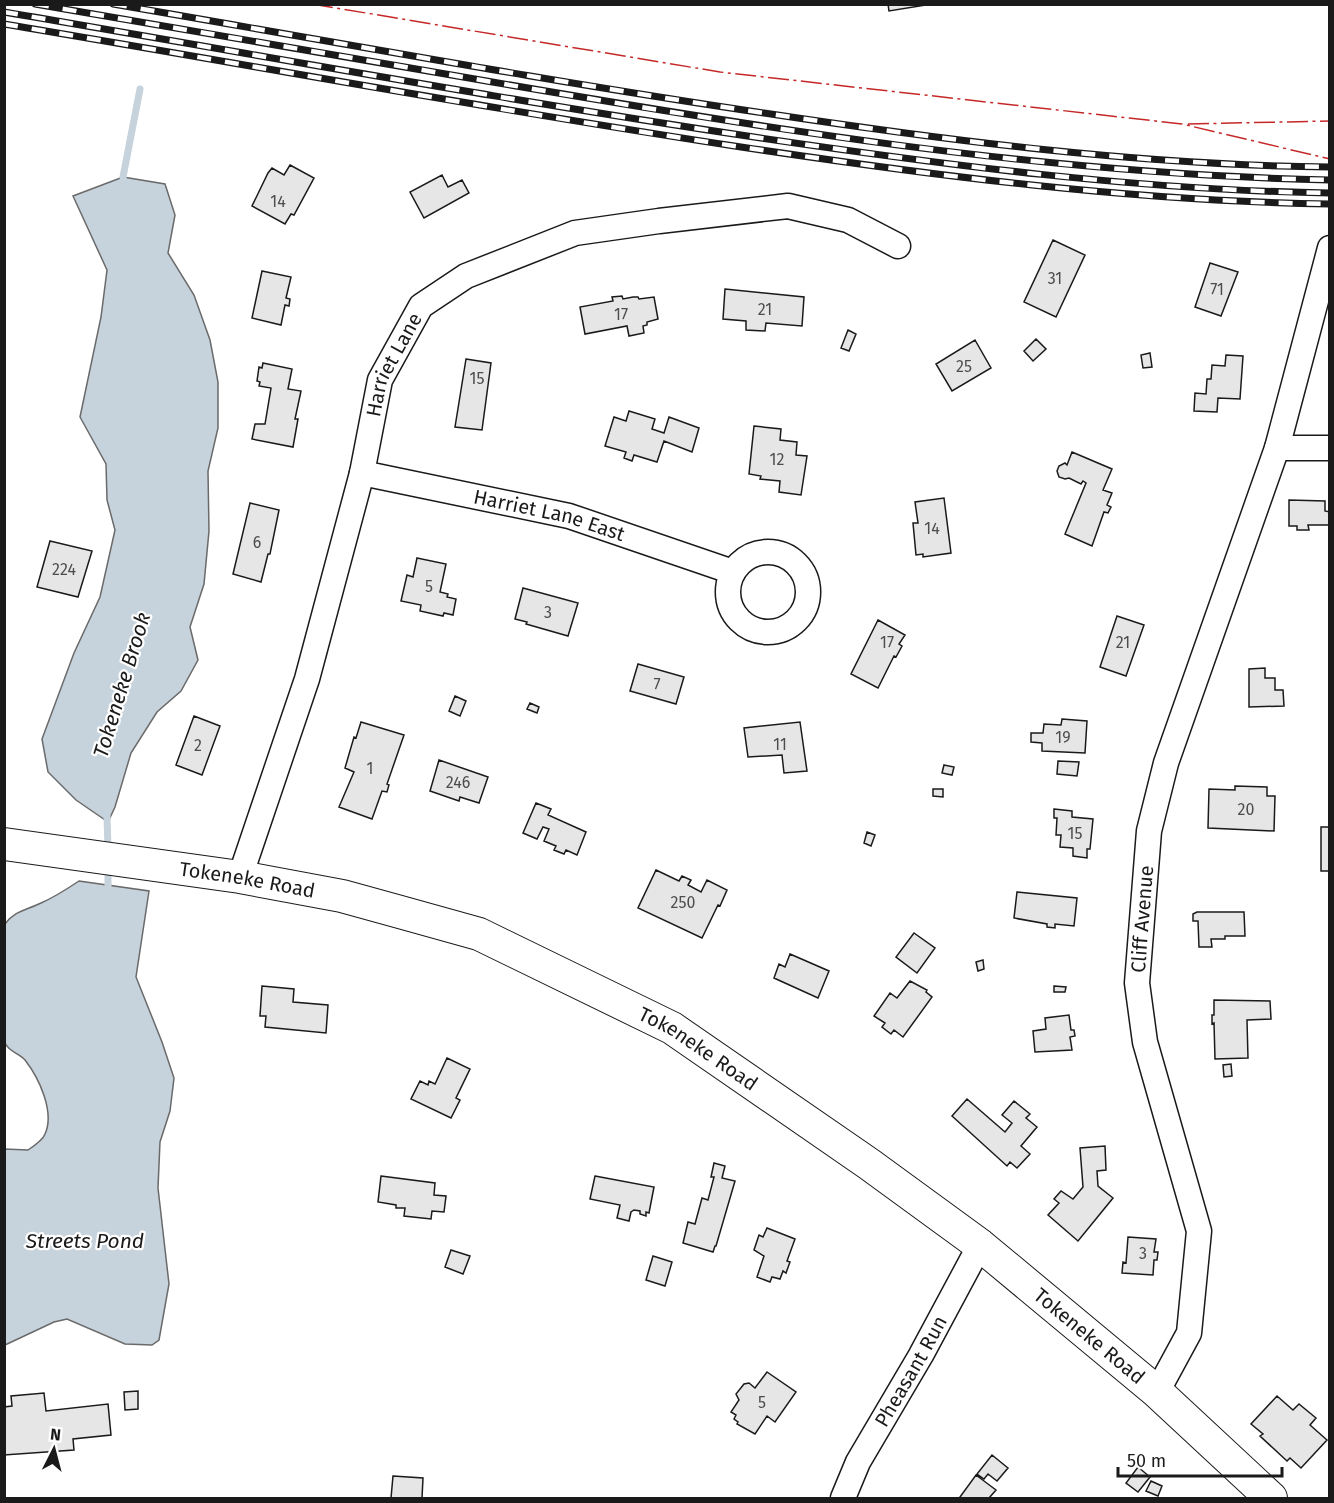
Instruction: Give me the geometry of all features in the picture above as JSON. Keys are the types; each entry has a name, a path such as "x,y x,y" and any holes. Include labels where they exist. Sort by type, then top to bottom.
{"main road":[{"name":"Tokeneke Road","path":"4,844 240,877 342,896 479,934 672,1028 859,1157 980,1245 1157,1392 1271,1498"}],"street":[{"name":"Harriet Lane","path":"240,877 307,679 362,473 380,380 421,306 466,276 575,233 788,206 848,220 898,246"},
{"name":"Cliff Avenue","path":"1157,1392 1189,1333 1199,1232 1145,1042 1137,983 1149,831 1166,763 1277,448 1329,248"},
{"path":"1277,448 1329,448"},
{"name":"Harriet Lane East","path":"362,473 570,516 733,572"},
{"name":"Pheasant Run","path":"843,1498 858,1462 921,1355 980,1245"}],"water":[{"path":"123,177 165,184 175,215 168,253 194,295 210,340 218,382 218,428 208,471 209,531 204,584 190,627 198,660 181,691 157,712 131,753 115,807 108,822 76,800 48,772 42,739 74,653 100,597 115,530 107,500 106,464 80,417 101,317 107,270 73,196"},
{"name":"Streets Pond","path":"79,881 149,891 136,977 174,1078 170,1111 160,1142 158,1188 169,1284 159,1340 152,1345 125,1344 67,1319 54,1322 5,1345 5,1149 28,1150 35,1145 45,1134 48,1116 44,1096 35,1076 25,1060 5,1043 5,924 17,913 51,898"}],"building":[{"path":"888,4 932,4 889,11"},
{"path":"290,165 314,178 294,215 291,214 285,224 252,206 272,168 284,175"},
{"path":"442,175 448,187 462,180 469,193 424,218 410,192"},
{"path":"1053,240 1085,255 1056,317 1024,302"},
{"path":"1210,263 1238,272 1221,316 1195,307"},
{"path":"262,271 291,277 286,298 290,299 289,306 285,305 281,325 252,318"},
{"path":"725,289 804,297 802,326 766,323 765,331 746,330 746,321 723,319"},
{"path":"622,296 623,299 654,297 658,319 647,322 647,325 643,326 644,333 629,336 627,326 585,334 580,307 613,301 612,297"},
{"path":"848,330 856,334 849,351 841,348"},
{"path":"1036,339 1046,349 1033,361 1024,351"},
{"path":"975,340 991,368 952,391 936,364"},
{"path":"1150,353 1152,367 1143,368 1141,355"},
{"path":"1226,355 1243,356 1240,399 1218,398 1217,412 1194,411 1195,393 1206,394 1207,379 1211,379 1212,365 1225,366"},
{"path":"466,359 491,363 482,430 455,427"},
{"path":"263,363 292,369 288,389 301,391 295,419 298,419 293,447 252,439 255,424 265,424 271,388 259,386 260,382 257,381 259,367 262,368"},
{"path":"629,411 655,419 652,429 664,433 669,417 699,428 692,452 664,441 657,462 634,455 632,461 624,458 626,452 605,446 614,417 626,421"},
{"path":"754,426 781,429 780,440 797,442 796,455 807,456 801,495 779,492 780,481 760,479 761,476 749,474"},
{"path":"1072,452 1112,469 1103,490 1112,493 1107,505 1111,507 1108,513 1104,512 1092,546 1065,534 1086,483 1083,481 1081,484 1069,478 1059,477 1057,471 1059,466 1065,463 1067,465"},
{"path":"944,498 951,553 923,557 923,554 916,555 913,523 918,523 915,502"},
{"path":"1289,500 1325,501 1325,511 1330,512 1329,525 1308,525 1309,530 1297,530 1297,526 1289,526"},
{"path":"250,503 279,510 270,554 268,554 261,582 233,574"},
{"path":"50,541 92,551 78,597 37,587"},
{"path":"417,558 446,564 440,592 456,599 453,615 444,613 443,616 420,611 421,605 401,601 407,575 413,577"},
{"path":"523,588 578,603 568,636 515,619"},
{"path":"1117,616 1144,625 1126,676 1100,667"},
{"path":"878,620 905,635 899,644 902,646 896,657 894,656 878,688 851,674"},
{"path":"638,664 684,677 676,704 630,691"},
{"path":"1265,668 1265,678 1275,678 1275,690 1283,690 1284,706 1249,707 1249,669"},
{"path":"455,696 466,701 460,716 449,711"},
{"path":"530,703 539,707 537,713 527,709"},
{"path":"194,716 220,726 202,775 176,765"},
{"path":"1062,719 1087,721 1085,753 1042,751 1042,743 1031,742 1031,733 1043,733 1044,724 1061,725"},
{"path":"361,722 404,735 387,784 389,785 387,792 382,791 372,819 339,807 354,772 345,768"},
{"path":"800,722 807,771 784,773 782,755 748,757 744,728"},
{"path":"439,760 488,777 479,803 460,797 459,801 430,791"},
{"path":"1058,761 1079,762 1077,776 1057,774"},
{"path":"944,765 954,767 952,775 942,773"},
{"path":"1235,786 1267,787 1267,796 1275,796 1274,831 1208,828 1209,789 1235,790"},
{"path":"933,789 943,789 943,797 933,796"},
{"path":"536,803 551,809 548,815 586,832 577,855 566,850 564,854 554,850 556,846 544,841 549,829 543,827 537,839 523,833"},
{"path":"1054,809 1072,811 1072,817 1093,819 1087,858 1073,856 1073,848 1060,847 1061,835 1056,835 1057,818 1054,818"},
{"path":"1321,827 1330,827 1330,871 1321,871"},
{"path":"867,832 875,835 871,846 864,843"},
{"path":"656,870 679,881 682,876 691,880 688,885 701,892 707,880 727,890 702,938 638,908"},
{"path":"1017,892 1077,898 1074,926 1055,924 1055,928 1047,927 1047,924 1014,918"},
{"path":"1197,912 1244,912 1245,936 1211,939 1212,947 1199,947 1198,921 1193,921 1193,914"},
{"path":"914,933 935,948 917,973 896,957"},
{"path":"790,954 829,971 818,998 774,978 779,964 785,967"},
{"path":"983,960 984,969 978,971 976,962"},
{"path":"910,981 927,990 926,992 932,997 903,1037 894,1030 891,1034 882,1027 885,1023 874,1016 890,993 897,998"},
{"path":"262,986 294,989 293,1002 328,1005 326,1033 265,1027 266,1016 260,1016"},
{"path":"1054,986 1066,987 1065,992 1054,992"},
{"path":"1214,1000 1270,1001 1271,1019 1247,1020 1248,1058 1215,1059 1214,1023 1212,1024"},
{"path":"1069,1015 1071,1030 1074,1030 1075,1036 1070,1037 1072,1050 1035,1052 1033,1031 1046,1029 1045,1018"},
{"path":"447,1058 470,1069 456,1098 460,1100 451,1118 411,1099 420,1081 428,1085 429,1081 435,1084"},
{"path":"1231,1064 1232,1076 1224,1077 1223,1065"},
{"path":"967,1099 1005,1132 1012,1123 1002,1115 1014,1101 1030,1114 1026,1118 1037,1127 1021,1146 1030,1154 1017,1168 1010,1162 1007,1166 952,1116"},
{"path":"1105,1146 1106,1170 1097,1171 1098,1186 1113,1198 1078,1241 1048,1215 1059,1203 1054,1199 1061,1191 1073,1199 1083,1187 1080,1148"},
{"path":"714,1163 725,1166 722,1178 735,1181 713,1252 683,1243 688,1222 695,1224 702,1198 708,1200 714,1177 711,1177"},
{"path":"381,1176 435,1183 434,1195 446,1196 444,1212 432,1211 431,1219 404,1216 405,1208 396,1208 396,1205 378,1202"},
{"path":"595,1176 654,1187 649,1213 646,1212 646,1216 634,1210 631,1212 629,1221 617,1218 620,1205 590,1199"},
{"path":"767,1228 795,1239 787,1261 790,1262 786,1273 783,1271 780,1279 772,1277 770,1282 757,1277 764,1256 754,1250 759,1235 763,1237"},
{"path":"1128,1237 1156,1239 1154,1252 1158,1252 1157,1260 1154,1260 1153,1275 1122,1273 1123,1262 1126,1263"},
{"path":"451,1250 470,1256 463,1274 445,1267"},
{"path":"653,1256 672,1262 665,1286 646,1280"},
{"path":"767,1372 796,1392 775,1422 767,1416 755,1434 737,1424 738,1422 734,1419 736,1415 731,1412 739,1400 736,1394 744,1384 749,1383 755,1388"},
{"path":"138,1391 138,1409 125,1410 124,1392"},
{"path":"44,1393 46,1411 108,1404 111,1435 73,1439 74,1450 4,1455 4,1407 12,1406 11,1396"},
{"path":"1277,1396 1293,1410 1299,1404 1316,1418 1310,1425 1327,1440 1301,1468 1290,1458 1287,1461 1260,1436 1263,1434 1251,1424"},
{"path":"992,1455 1008,1468 997,1481 988,1474 984,1479 977,1474"},
{"path":"1138,1467 1150,1477 1138,1492 1126,1483"},
{"path":"976,1475 996,1490 989,1498 960,1497"},
{"path":"393,1476 423,1478 422,1498 391,1498"},
{"path":"1151,1481 1162,1486 1158,1496 1146,1491"}],"waterway":[{"name":"Tokeneke Brook","path":"125,187 123,177 140,89"},
{"name":"Tokeneke Brook","path":"107,816 108,849"},
{"name":"Tokeneke Brook","path":"108,866 108,894"}],"railway":[{"path":"35,4 683,114 898,145 1114,168 1222,176 1330,180"},
{"path":"113,4 601,88 905,133 1046,150 1188,162 1330,167"},
{"path":"4,12 566,108 897,157 1041,174 1185,187 1330,193"},
{"path":"4,24 557,118 887,168 1108,192 1182,198 1330,204"}],"power":[{"path":"312,4 720,72 1182,124 1330,159"},
{"path":"1188,124 1330,121"}]}
